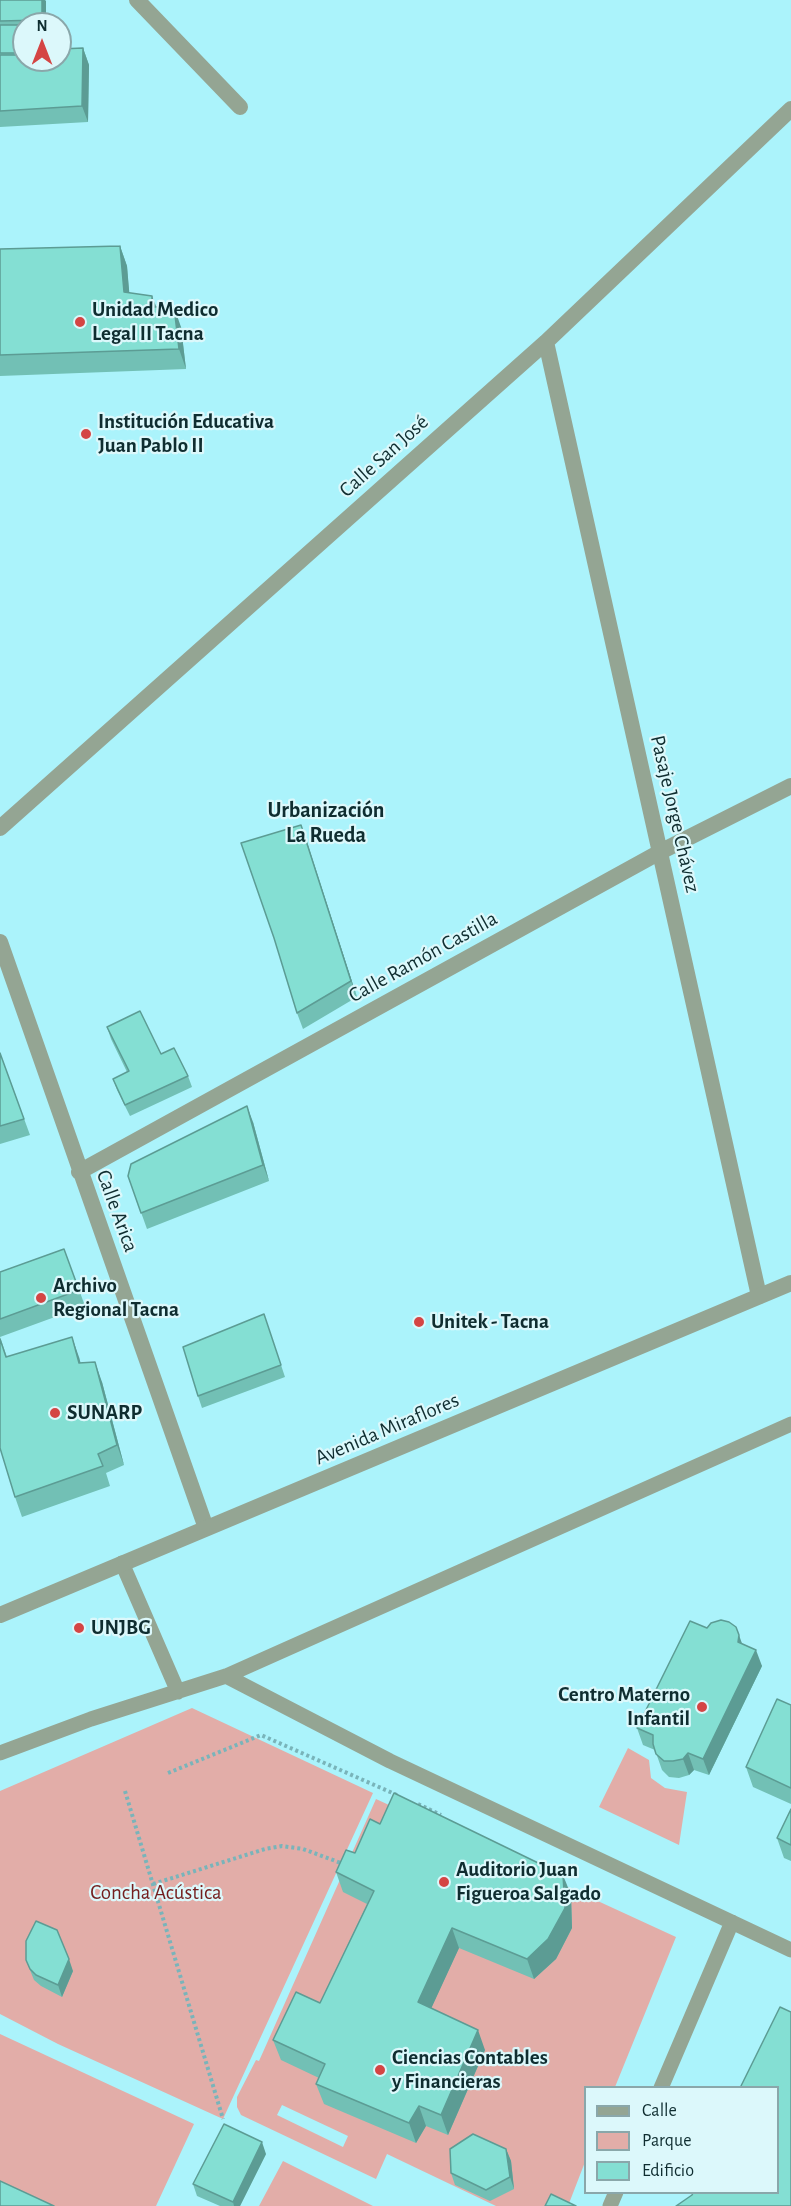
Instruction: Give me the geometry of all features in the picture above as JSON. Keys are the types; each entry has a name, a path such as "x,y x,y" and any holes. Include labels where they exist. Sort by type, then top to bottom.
{"street":[{"path":"137,0 240,107"},
{"name":"Calle San José","path":"0,828 546,342 791,109"},
{"name":"Pasaje Jorge Chávez","path":"546,342 759,1296"},
{"name":"Calle Ramón Castilla","path":"79,1172 660,852 791,786"},
{"name":"Calle Arica","path":"0,942 206,1528"},
{"name":"Avenida Miraflores","path":"0,1615 791,1283"}],"lane":[{"path":"0,1753 91,1719 226,1676 791,1424"},
{"path":"122,1563 178,1692"},
{"path":"226,1676 390,1761 791,1950"},
{"path":"662,2086 732,1922"}],"path":[{"path":"168,1773 261,1735 399,1796"},
{"path":"125,1791 223,2119"},
{"path":"410,1800 442,1815"},
{"path":"153,1884 265,1848 282,1846 303,1849 341,1863"}],"green space":[{"name":"Concha Acústica","path":"192,1708 373,1793 223,2119 58,2044 0,2014 0,1791"},
{"path":"628,1748 649,1760 651,1778 665,1788 687,1792 679,1845 599,1807"},
{"path":"376,1799 676,1937 615,2086 584,2086 584,2165 568,2206 496,2206 387,2154 376,2179 241,2115 237,2107 237,2097 256,2060 259,2061","holes":["282,2105 348,2136 343,2147 277,2115"]},
{"path":"0,2034 194,2124 156,2206 39,2206 0,2188"},
{"path":"283,2161 373,2206 259,2206"}],"building":[{"path":"0,0 42,0 42,12 12,12 12,21 0,21"},
{"path":"0,25 12,25 12,53 0,53"},
{"path":"72,48 83,48 82,106 0,111 0,55 12,55 12,72 72,72"},
{"name":"Unidad Medico Legal II Tacna","path":"120,246 124,292 152,296 152,307 174,307 179,349 0,355 0,249"},
{"path":"301,825 351,981 297,1013 241,843"},
{"path":"140,1011 161,1054 174,1048 188,1076 125,1105 113,1079 129,1071 107,1027"},
{"path":"0,1053 24,1119 0,1126"},
{"path":"247,1106 263,1165 141,1213 128,1176 131,1164"},
{"path":"64,1249 79,1290 0,1319 0,1272"},
{"path":"264,1314 281,1365 198,1396 183,1347"},
{"name":"SUNARP","path":"72,1337 79,1363 95,1362 117,1445 98,1454 103,1466 15,1497 0,1448 0,1339 6,1357"},
{"path":"721,1620 736,1627 739,1635 738,1642 756,1650 703,1759 688,1753 683,1759 664,1761 656,1754 653,1735 637,1728 690,1621 707,1628 711,1623"},
{"path":"777,1699 791,1705 791,1788 746,1767"},
{"path":"394,1793 563,1875 565,1908 548,1939 527,1959 452,1928 418,2002 478,2030 441,2115 419,2106 409,2123 316,2084 325,2064 273,2040 296,1992 320,2003 374,1891 336,1872 346,1850 355,1853 370,1819 380,1824"},
{"path":"791,1809 791,1845 777,1838"},
{"path":"36,1921 57,1930 69,1959 58,1985 36,1975 26,1960 26,1941"},
{"path":"780,2007 791,2012 791,2206 676,2206 692,2194 779,2194 779,2086 741,2086"},
{"path":"224,2124 262,2142 233,2202 193,2184"},
{"path":"473,2134 506,2149 510,2177 486,2190 451,2173 450,2149"},
{"path":"0,2181 54,2206 0,2206"},
{"path":"551,2194 576,2206 545,2206"}],"place":[{"name":"Unidad Medico Legal II Tacna","path":"80,322"},
{"name":"Institución Educativa Juan Pablo II","path":"86,434"},
{"name":"Archivo Regional Tacna","path":"41,1298"},
{"name":"Unitek - Tacna","path":"419,1322"},
{"name":"SUNARP","path":"55,1413"},
{"name":"UNJBG","path":"79,1628"},
{"name":"Centro Materno Infantil","path":"702,1707"},
{"name":"Auditorio Juan Figueroa Salgado","path":"444,1882"},
{"name":"Ciencias Contables y Financieras","path":"380,2070"}],"district":[{"name":"Urbanización La Rueda","path":"326,822"}]}
